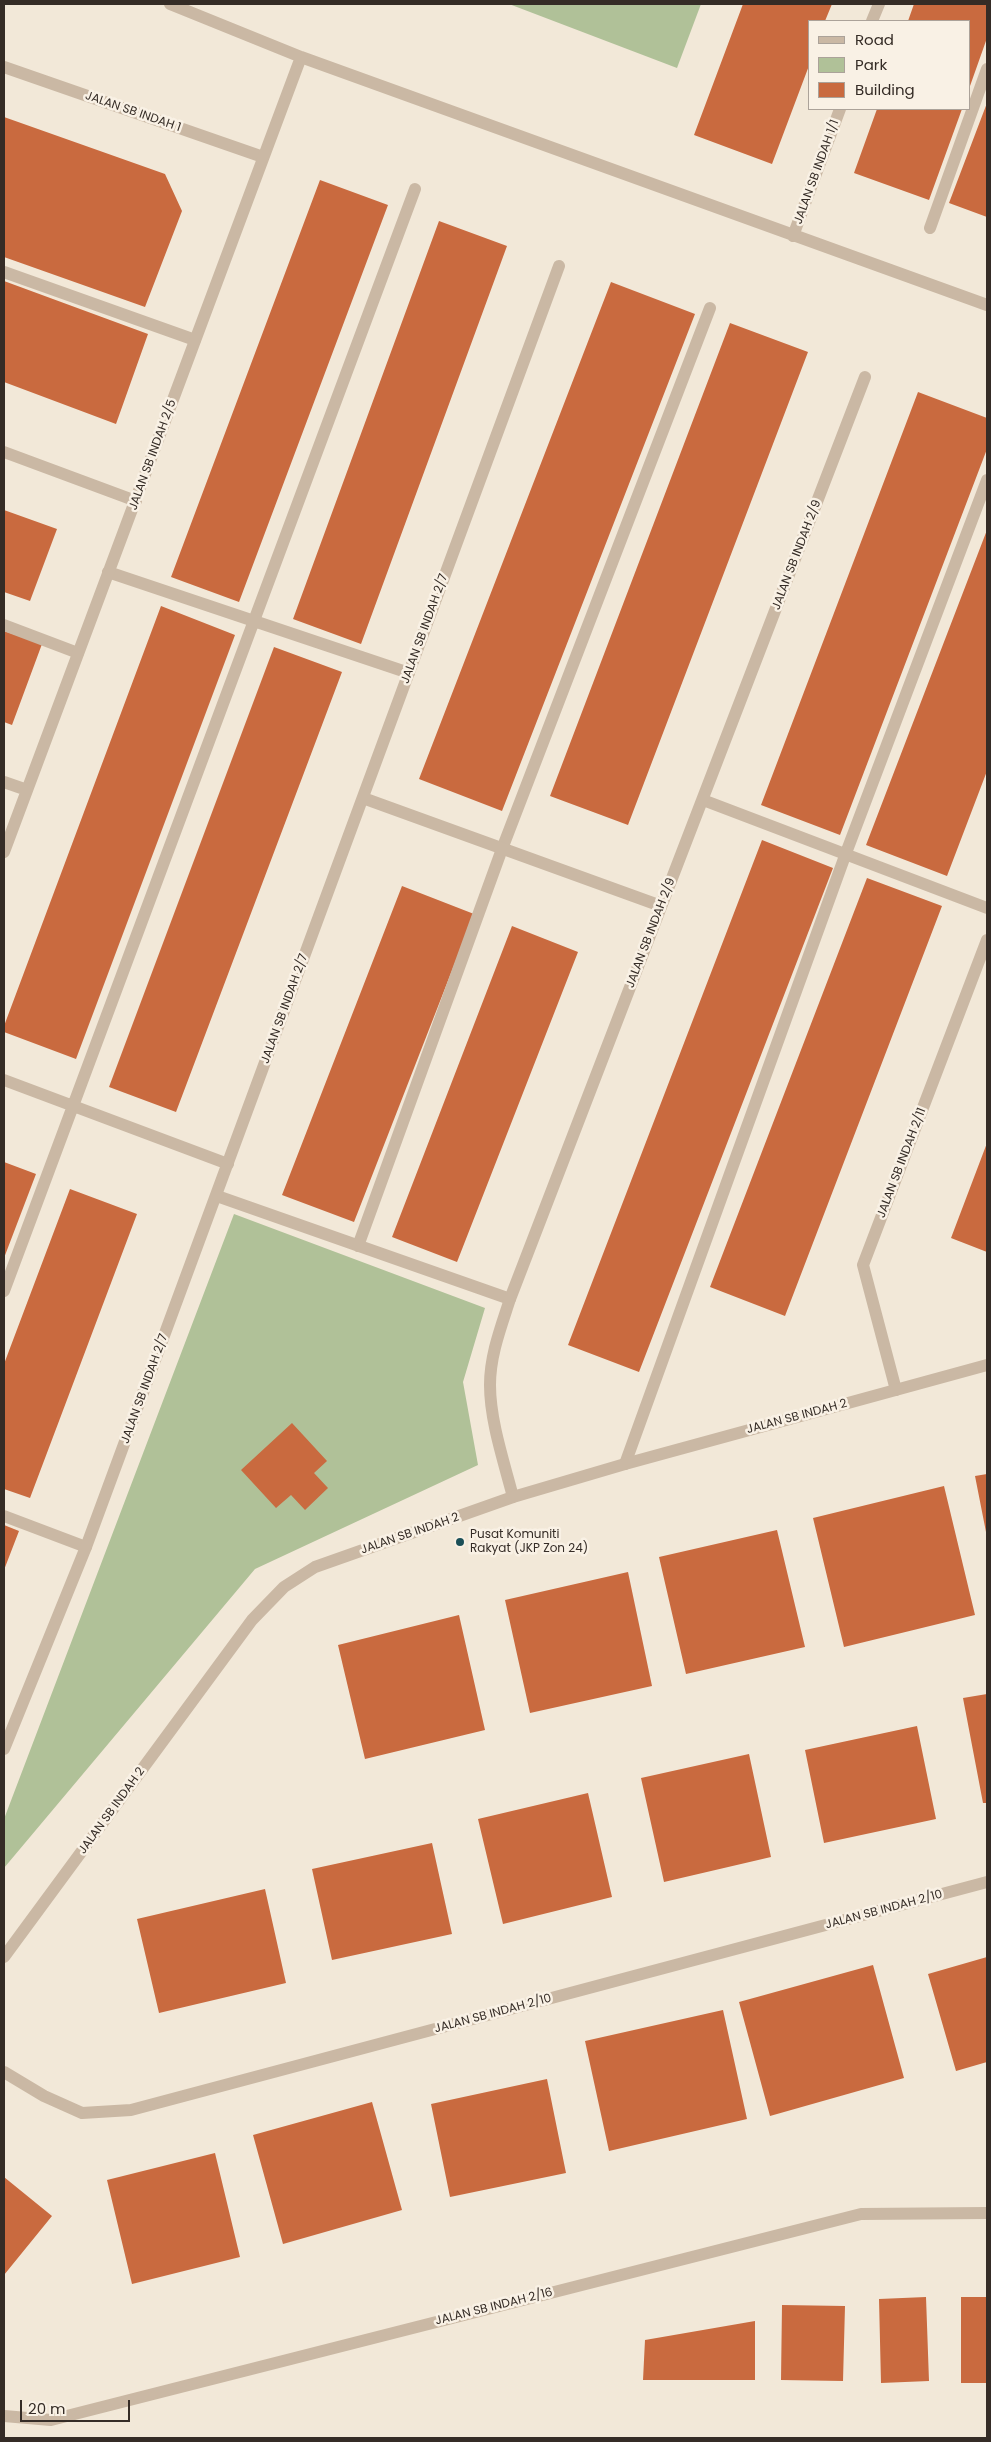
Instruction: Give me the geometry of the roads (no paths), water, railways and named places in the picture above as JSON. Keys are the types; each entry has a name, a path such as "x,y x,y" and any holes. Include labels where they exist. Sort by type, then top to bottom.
{"street":[{"path":"170,4 301,57 987,305"},
{"path":"872,20 878,4"},
{"name":"JALAN SB INDAH 2/5","path":"4,852 301,57"},
{"name":"JALAN SB INDAH 1","path":"4,67 263,157"},
{"path":"930,228 987,69"},
{"name":"JALAN SB INDAH 1/1","path":"794,236 840,110"},
{"path":"4,1290 415,189"},
{"name":"JALAN SB INDAH 2/7","path":"4,1749 86,1547 559,266"},
{"path":"4,272 195,340"},
{"path":"358,1246 502,849 710,308"},
{"name":"JALAN SB INDAH 2/9","path":"513,1498 497,1438 490,1385 495,1346 510,1299 660,906 703,800 865,377"},
{"path":"4,452 136,501"},
{"path":"625,1464 846,853 987,480"},
{"path":"108,572 409,673"},
{"path":"4,625 78,653"},
{"path":"4,782 26,790"},
{"path":"363,798 660,906"},
{"path":"703,800 987,908"},
{"name":"JALAN SB INDAH 2/11","path":"896,1390 863,1265 987,940"},
{"path":"4,1080 228,1164"},
{"path":"217,1196 510,1299"},
{"name":"JALAN SB INDAH 2","path":"4,1958 252,1620 284,1587 315,1567 513,1498 625,1464 987,1365"},
{"path":"4,1516 86,1547"},
{"name":"JALAN SB INDAH 2/10","path":"4,2072 44,2096 82,2113 132,2110 987,1882"},
{"name":"JALAN SB INDAH 2/16","path":"4,2416 51,2420 861,2214 987,2213"}],"place":[{"name":"Pusat Komuniti Rakyat (JKP Zon 24)","path":"460,1542"}]}
